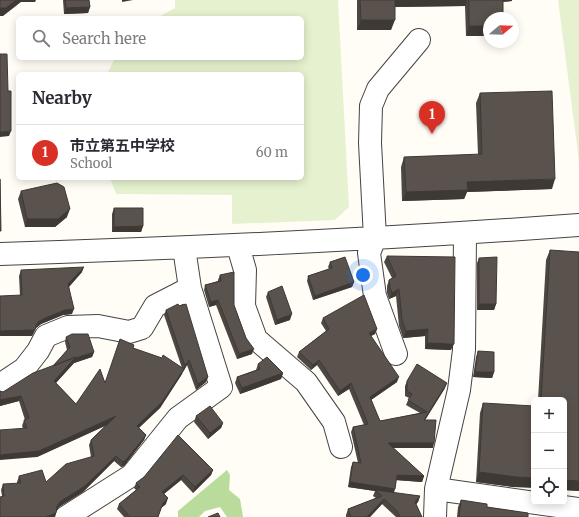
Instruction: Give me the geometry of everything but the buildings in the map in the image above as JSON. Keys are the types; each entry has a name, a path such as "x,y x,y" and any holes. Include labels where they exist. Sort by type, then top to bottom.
{"street":[{"path":"396,354 375,296 369,254 375,238 370,143 371,106 378,89 419,40"},
{"path":"0,254 238,246 465,234 579,225"},
{"path":"435,517 436,489 459,390 464,350 465,234"},
{"path":"238,246 245,270 244,306 256,339 306,382 334,422 341,447"},
{"path":"66,517 132,475 178,418 221,387 190,288 184,248"},
{"path":"0,385 24,369 38,351 46,336 68,327 98,326 129,332 142,328 155,306 190,288"},
{"path":"436,489 579,509"}],"green space":[{"path":"175,0 338,0 349,207 335,220 232,224 232,195 116,194 111,180 304,180 304,72 108,72 114,60 304,60 304,16 161,16 175,8"},
{"path":"558,0 579,0 579,161"},
{"path":"227,470 230,475 229,490 240,499 243,517 227,517 220,507 205,511 199,517 178,517 178,511"}],"place":[{"name":"市立第五中学校","path":"432,134"}]}
